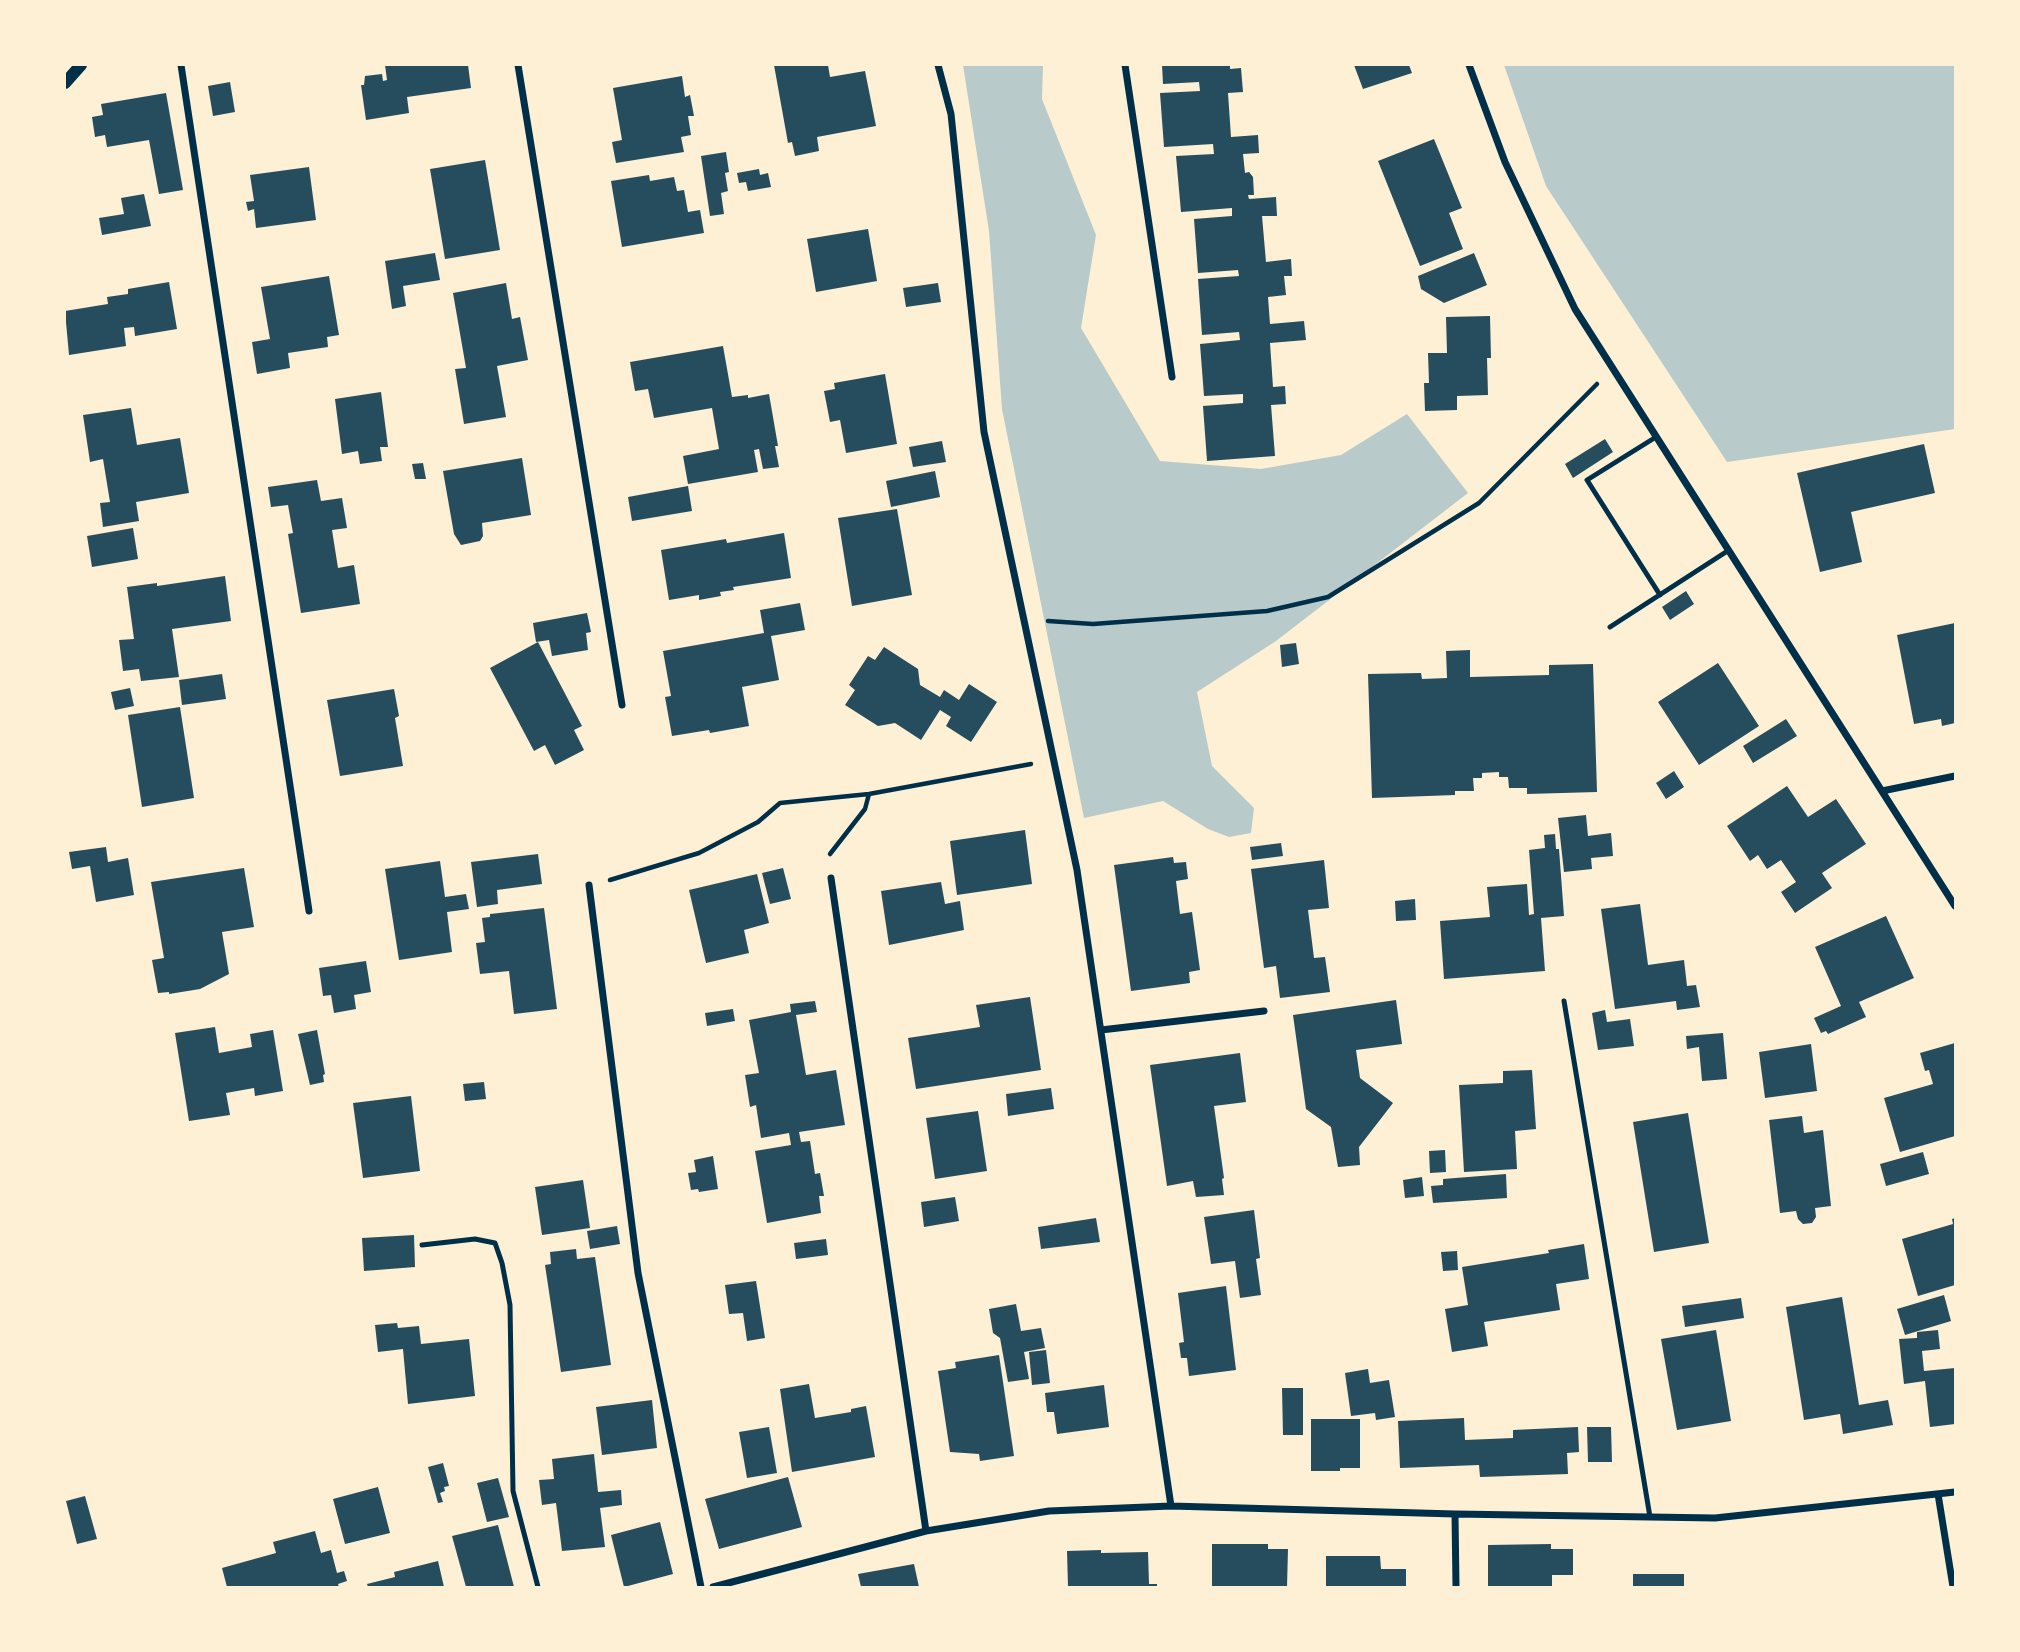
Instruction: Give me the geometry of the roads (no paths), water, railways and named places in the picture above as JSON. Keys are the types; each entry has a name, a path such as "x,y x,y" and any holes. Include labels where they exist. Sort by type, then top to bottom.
{"street":[{"path":"65,83 80,65"},
{"path":"181,65 309,911"},
{"path":"518,65 622,705"},
{"path":"938,65 951,114 984,432 1077,870 1171,1506"},
{"path":"1125,65 1172,377"},
{"path":"1469,65 1505,162 1575,309 1955,906"},
{"path":"1882,791 1955,776"},
{"path":"831,878 926,1531"},
{"path":"589,885 638,1273 701,1587"},
{"path":"1101,1030 1264,1011"},
{"path":"713,1587 926,1531 1049,1511 1171,1506 1715,1518 1955,1492"},
{"path":"1938,1494 1953,1587"},
{"path":"1455,1514 1456,1587"}],"lane":[{"path":"1656,437 1587,480 1660,595"},
{"path":"1610,627 1729,550"},
{"path":"1564,1001 1650,1517"},
{"path":"422,1245 475,1239 495,1242 502,1262 510,1306 513,1490 538,1587"}]}
